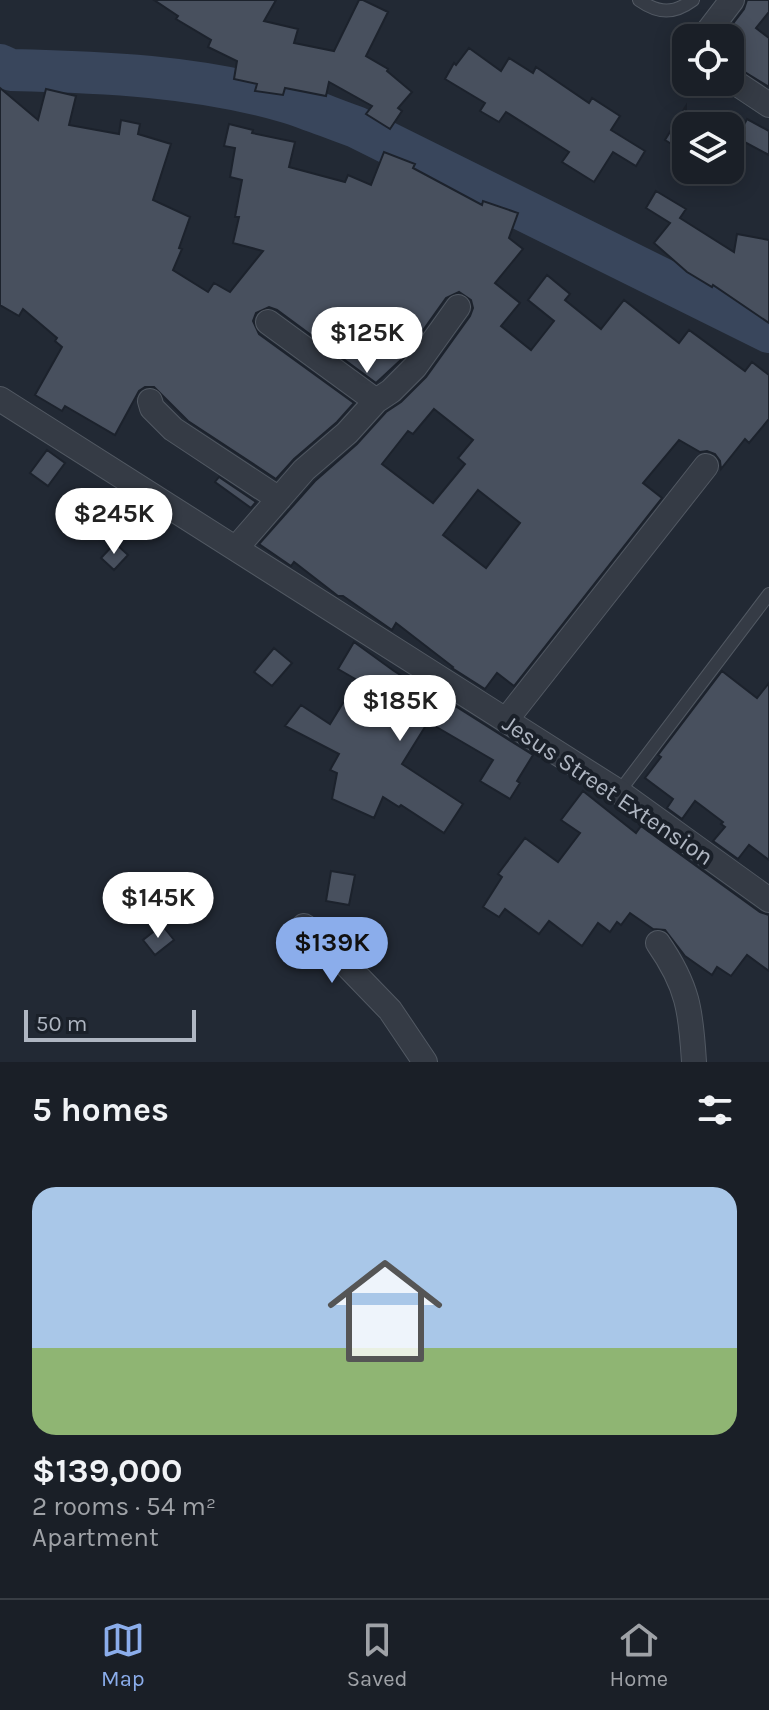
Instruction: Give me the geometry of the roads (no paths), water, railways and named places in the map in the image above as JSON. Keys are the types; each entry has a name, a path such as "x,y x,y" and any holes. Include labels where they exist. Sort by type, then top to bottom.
{"street":[{"path":"714,24 732,0"},
{"path":"744,88 769,105"},
{"path":"237,547 304,470 415,367 458,307"},
{"path":"268,322 376,401"},
{"name":"Jesus Street Extension","path":"0,399 619,792 769,900"},
{"path":"150,401 152,408 173,429 279,499"},
{"path":"506,720 706,466"},
{"path":"304,926 331,949 390,1010 425,1062"},
{"path":"658,943 678,971 686,995 694,1062"}],"lane":[{"path":"639,0 660,11 680,10 693,0"},
{"path":"619,792 769,594"}],"waterway":[{"path":"0,65 11,70 115,74 185,81 287,102 356,127 769,332"}]}
